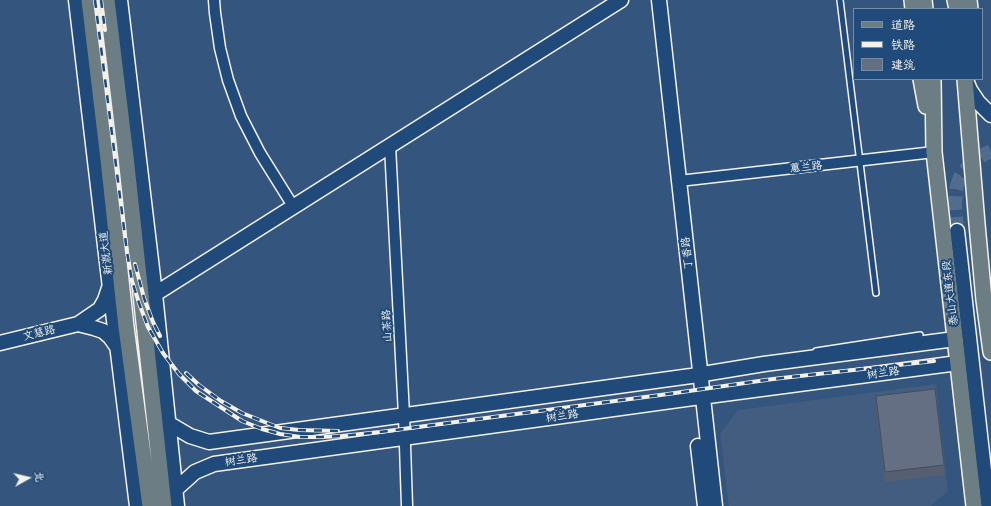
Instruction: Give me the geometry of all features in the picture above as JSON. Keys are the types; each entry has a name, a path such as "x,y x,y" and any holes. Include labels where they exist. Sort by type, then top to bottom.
{"main road":[{"name":"新溉大道","path":"89,0 126,327 150,506"},
{"path":"107,0 126,157 164,506"},
{"path":"921,80 934,152"},
{"name":"泰山大道东段","path":"933,80 934,152 974,506"},
{"path":"965,80 984,300 991,352"}],"street":[{"name":"新溉大道","path":"76,0 137,506"},
{"path":"120,0 155,294 177,506"},
{"path":"214,0 220,48 228,80 241,116 260,153 293,206"},
{"path":"155,294 621,0"},
{"name":"丁香路","path":"650,0 695,375 715,506"},
{"name":"丁香路","path":"659,0 679,181 695,375"},
{"path":"965,80 978,102 991,115"},
{"name":"山茶路","path":"390,146 404,415 407,506"},
{"name":"蕙兰路","path":"679,181 934,152"},
{"path":"957,231 988,506"},
{"path":"78,324 100,309 110,288"},
{"path":"984,300 991,314"},
{"path":"78,324 103,332 110,337 117,347"},
{"name":"文慧路","path":"0,343 78,324"},
{"path":"168,423 190,436 209,442 695,375 764,364 955,339"},
{"name":"树兰路","path":"175,490 195,472 214,464 698,397 958,363"},
{"name":"丁香路","path":"698,397 705,506"},
{"path":"972,487 979,428"}],"lane":[{"path":"840,0 876,294"},
{"path":"764,364 822,349 920,335"}],"shaded area":[{"path":"936,384 948,491 931,506 729,506 720,434 738,410"}],"building":[{"path":"935,389 944,465 885,472 876,396"}],"tunnel":[{"path":"957,231 955,205 956,189 960,177 968,166 991,151"}],"railway":[{"path":"95,0 127,252 132,281 139,303 148,327 163,353 179,374 196,391 242,421 280,434 300,437 342,436 773,379 934,361"},
{"path":"101,0 105,30"},
{"path":"135,264 144,298 160,336"},
{"path":"186,373 199,385 221,401 242,413 280,428 338,431"}]}
